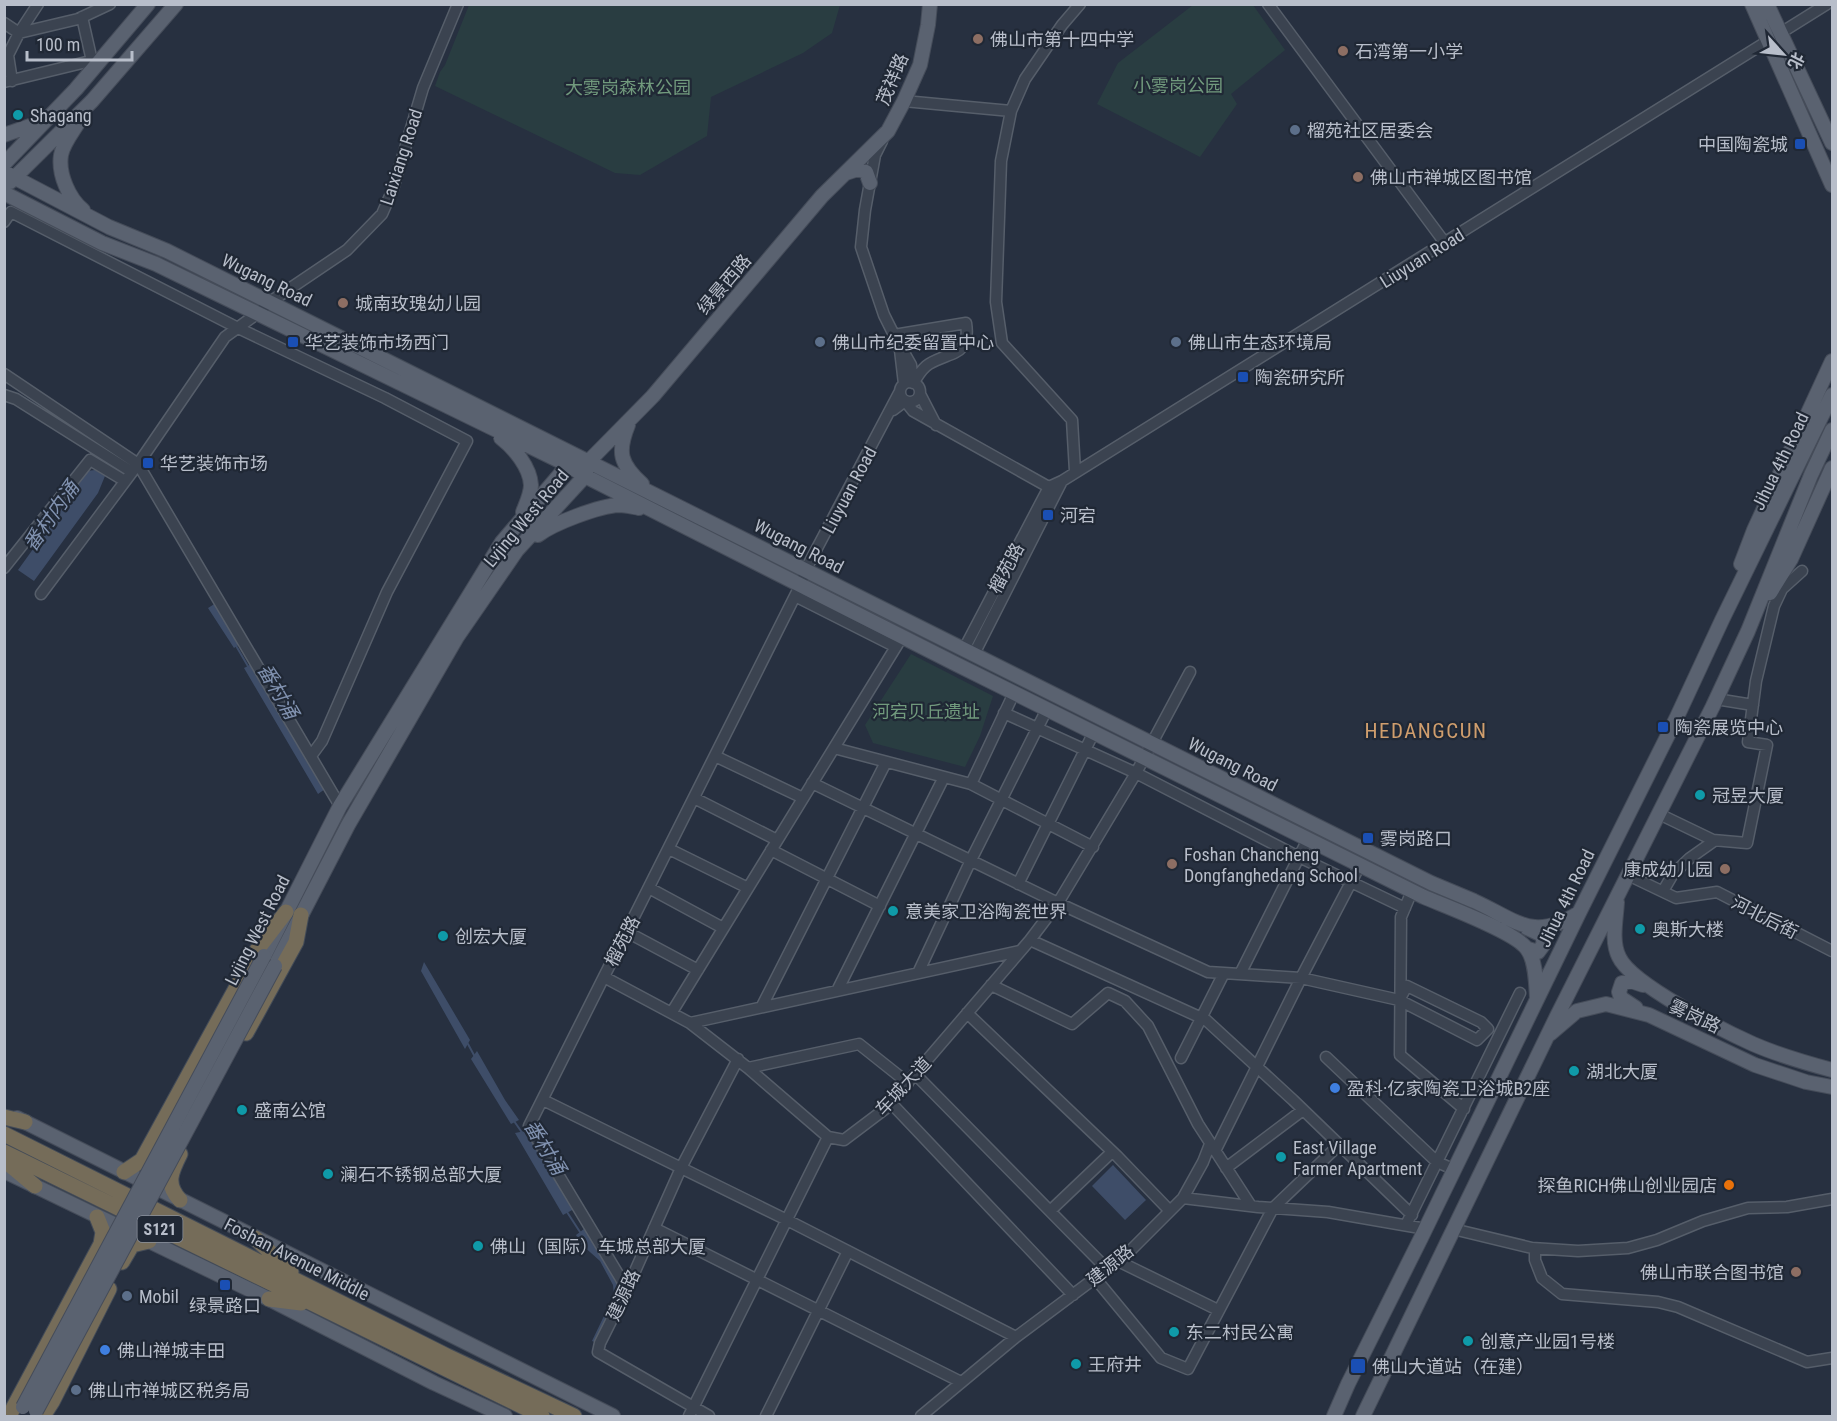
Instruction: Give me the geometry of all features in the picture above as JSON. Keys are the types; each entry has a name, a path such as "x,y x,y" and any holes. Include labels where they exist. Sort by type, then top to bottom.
{"highway":[{"path":"124,1172 142,1160 257,950 294,914"},
{"path":"180,1200 172,1191 170,1180 173,1167 296,942 294,914"},
{"path":"4,1117 25,1122"},
{"name":"Foshan Avenue Middle","path":"4,1134 447,1356 574,1416"},
{"name":"Foshan Avenue Middle","path":"4,1152 542,1416"},
{"path":"4,1160 35,1186"},
{"path":"9,1416 101,1244 103,1232 97,1217"},
{"path":"255,1238 302,1283"},
{"path":"31,1413 52,1402 132,1245 149,1242"},
{"path":"269,1299 316,1306"}],"main road":[{"path":"4,164 46,121 97,59 148,4"},
{"path":"8,179 92,100 176,4"},
{"name":"茂祥路","path":"888,131 920,65 930,4"},
{"path":"1752,4 1774,37 1833,143"},
{"path":"1767,4 1774,37 1833,185"},
{"path":"92,100 61,154 62,172 70,193 80,208 99,222"},
{"path":"4,135 46,121"},
{"name":"绿景西路","path":"589,461 653,396 698,345 822,196 888,131"},
{"path":"846,173 858,169 866,172 870,183"},
{"name":"Wugang Road","path":"8,179 167,251 1420,878 1474,901 1523,926 1542,928 1561,924 1579,913"},
{"name":"Wugang Road","path":"4,193 60,229 156,264 568,465 797,591 899,642 1047,709 1412,891 1468,915 1515,939 1528,949"},
{"path":"1722,620 1754,530 1833,361"},
{"name":"Jihua 4th Road","path":"1334,1416 1833,395"},
{"path":"631,418 623,438 621,452 627,466 653,493"},
{"path":"485,425 508,443 525,466 531,484 519,522"},
{"name":"Jihua 4th Road","path":"1363,1416 1546,1037 1716,699 1748,631 1811,475 1833,430"},
{"name":"Lvjing West Road","path":"31,1413 294,914 340,806 502,542 568,465 589,461 585,476 517,550 458,637 294,914"},
{"path":"1748,631 1791,559 1833,468"},
{"path":"517,550 548,528 586,513 619,505 652,510"},
{"name":"雾岗路","path":"1618,895 1614,936 1619,958 1635,977 1685,1009 1755,1045 1833,1070"},
{"path":"1523,926 1542,935 1544,944 1538,952 1528,949"},
{"path":"1528,949 1535,972 1537,998"},
{"path":"1646,1014 1621,998 1618,992 1622,983 1631,981 1651,987"},
{"name":"雾岗路","path":"1546,1037 1577,1011 1606,1004 1646,1014 1755,1065 1806,1082 1833,1087"},
{"path":"4,1112 614,1416"},
{"path":"4,1171 505,1416"}],"street":[{"path":"38,4 8,55 8,82 97,59 82,17"},
{"path":"4,23 19,33 82,17 110,4"},
{"name":"Laixiang Road","path":"41,594 132,472 225,337 270,302 347,250 382,214 393,189 423,88 458,4"},
{"path":"1075,471 1072,420 1002,343 996,302 1000,173 1011,111 1025,80 1062,25 1080,4"},
{"path":"1268,4 1445,243"},
{"name":"Liuyuan Road","path":"1053,489 1075,471 1827,4"},
{"path":"904,101 1011,111"},
{"path":"888,131 874,155 861,247 884,315 897,340 905,390 913,411 1053,489"},
{"path":"4,222 11,212 60,229 146,281 385,398 467,441 387,592 322,741 311,756"},
{"path":"146,281 156,264"},
{"path":"897,340 966,324 968,336 962,349 927,365 905,390"},
{"path":"4,374 132,472 311,756 340,806"},
{"path":"905,390 918,387 937,425"},
{"path":"905,390 914,402 920,394"},
{"name":"Liuyuan Road","path":"797,591 806,569 905,390"},
{"path":"4,395 16,399 132,472"},
{"path":"4,568 90,460 132,472"},
{"name":"榴苑路","path":"969,651 1053,489"},
{"path":"1659,814 1714,841 1747,843 1767,745 1748,742 1756,681 1774,606 1782,589 1802,572"},
{"name":"榴苑路","path":"627,1289 529,1126 797,591"},
{"path":"672,1012 899,642"},
{"name":"车城大道","path":"828,1137 844,1140 885,1109 1030,940 1058,903 1093,847 1145,758 1191,672"},
{"path":"971,784 1014,693"},
{"path":"1716,699 1753,705"},
{"path":"918,973 971,860 1047,709"},
{"path":"1004,713 1136,773 1299,857 1405,908"},
{"path":"1018,884 1094,732"},
{"path":"834,748 971,784 1093,847"},
{"path":"715,756 803,798"},
{"path":"762,1006 886,762"},
{"path":"838,989 944,777"},
{"path":"812,783 1018,884 1208,972 1301,978 1399,1000 1477,1040 1488,1029"},
{"path":"694,798 777,840"},
{"path":"1240,974 1308,839"},
{"path":"1663,891 1673,874 1690,858 1714,841"},
{"path":"669,849 748,888"},
{"path":"771,850 880,906"},
{"path":"1360,865 1213,1148 1183,1198 1409,1220"},
{"name":"河北后街","path":"1628,876 1676,898 1717,892 1833,951"},
{"path":"649,888 723,928"},
{"path":"1412,891 1401,917 1400,1055 1464,1109"},
{"path":"627,932 698,970"},
{"path":"1030,940 1206,1020 1339,1145 1409,1220 1426,1229"},
{"path":"690,1023 1020,951"},
{"path":"1181,1058 1224,973"},
{"path":"604,977 690,1023 738,1059 828,1137 691,1413"},
{"path":"991,985 1072,1023 1108,993 1117,980"},
{"path":"1399,1000 1407,986 1481,1022 1488,1029 1516,1043"},
{"path":"1108,993 1125,1001 1148,1026 1198,1124 1251,1206"},
{"path":"1409,1220 1520,993"},
{"path":"967,1013 1169,1210"},
{"path":"748,1068 859,1044 908,1083"},
{"path":"1326,1057 1437,1162 1453,1169"},
{"name":"建源路","path":"709,1416 691,1413 598,1352 600,1343 627,1289 681,1168 738,1059"},
{"path":"915,1074 1107,1269"},
{"path":"543,1100 787,1220 1016,1337"},
{"path":"891,1103 1073,1294"},
{"path":"1226,1168 1303,1110"},
{"path":"1095,1278 1161,1358 1188,1369 1273,1208 1339,1145"},
{"path":"1050,1211 1112,1152"},
{"name":"建源路","path":"921,1416 1016,1337 1126,1255 1183,1198"},
{"path":"1453,1229 1535,1248 1578,1251 1628,1248 1657,1240 1703,1221 1748,1208 1781,1208 1833,1198"},
{"path":"654,1228 961,1383"},
{"path":"1535,1248 1535,1260 1542,1278 1562,1294 1658,1302 1678,1307 1807,1362 1833,1359"},
{"path":"766,1416 848,1251"},
{"path":"1118,1261 1218,1310"}],"green space":[{"name":"大雾岗森林公园","path":"469,4 840,5 832,33 803,53 711,97 707,136 640,175 615,173 435,86"},
{"name":"小雾岗公园","path":"1193,5 1253,5 1285,50 1231,94 1237,104 1200,157 1097,104 1118,63"},
{"name":"河宕贝丘遗址","path":"911,654 993,696 980,736 965,767 873,743 865,725"}],"water":[{"path":"95,470 105,476 98,493 34,581 18,570 87,471"},
{"path":"216,603 240,644 234,648 208,608"},
{"path":"252,664 325,789 318,794 244,668"},
{"path":"424,962 470,1040 465,1049 421,971"},
{"path":"477,1051 519,1120 511,1124 471,1059"},
{"path":"525,1131 530,1135 574,1209 563,1215 515,1133"},
{"path":"1113,1165 1146,1200 1125,1220 1092,1186"},
{"path":"584,1229 608,1264 622,1292 597,1343 592,1341 614,1295 613,1285 600,1261 581,1244 576,1235"}],"waterway":[{"name":"番村涌","path":"235,644 249,668"},
{"name":"番村涌","path":"468,1044 475,1057"},
{"name":"番村涌","path":"514,1121 523,1134"},
{"name":"番村涌","path":"567,1212 580,1232"}],"place":[{"name":"佛山市第十四中学","path":"978,39"},
{"name":"石湾第一小学","path":"1343,51"},
{"name":"Shagang","path":"18,115"},
{"name":"榴苑社区居委会","path":"1295,130"},
{"name":"中国陶瓷城","path":"1800,144"},
{"name":"佛山市禅城区图书馆","path":"1358,177"},
{"name":"城南玫瑰幼儿园","path":"343,303"},
{"name":"华艺装饰市场西门","path":"293,342"},
{"name":"佛山市纪委留置中心","path":"820,342"},
{"name":"佛山市生态环境局","path":"1176,342"},
{"name":"陶瓷研究所","path":"1243,377"},
{"name":"华艺装饰市场","path":"148,463"},
{"name":"河宕","path":"1048,515"},
{"name":"陶瓷展览中心","path":"1663,727"},
{"name":"冠昱大厦","path":"1700,795"},
{"name":"雾岗路口","path":"1368,838"},
{"name":"Foshan Chancheng Dongfanghedang School","path":"1172,864"},
{"name":"康成幼儿园","path":"1725,869"},
{"name":"意美家卫浴陶瓷世界","path":"893,911"},
{"name":"奥斯大楼","path":"1640,929"},
{"name":"创宏大厦","path":"443,936"},
{"name":"湖北大厦","path":"1574,1071"},
{"name":"盈科·亿家陶瓷卫浴城B2座","path":"1335,1088"},
{"name":"盛南公馆","path":"242,1110"},
{"name":"East Village Farmer Apartment","path":"1281,1157"},
{"name":"澜石不锈钢总部大厦","path":"328,1174"},
{"name":"探鱼RICH佛山创业园店","path":"1729,1185"},
{"name":"佛山（国际）车城总部大厦","path":"478,1246"},
{"name":"佛山市联合图书馆","path":"1796,1272"},
{"name":"绿景路口","path":"225,1285"},
{"name":"Mobil","path":"127,1296"},
{"name":"东二村民公寓","path":"1174,1332"},
{"name":"创意产业园1号楼","path":"1468,1341"},
{"name":"佛山禅城丰田","path":"105,1350"},
{"name":"王府井","path":"1076,1364"},
{"name":"佛山大道站（在建）","path":"1358,1366"},
{"name":"佛山市禅城区税务局","path":"76,1390"}],"district":[{"name":"HEDANGCUN","path":"1426,731"}],"water label":[{"name":"番村内涌","path":"51,516"}]}
